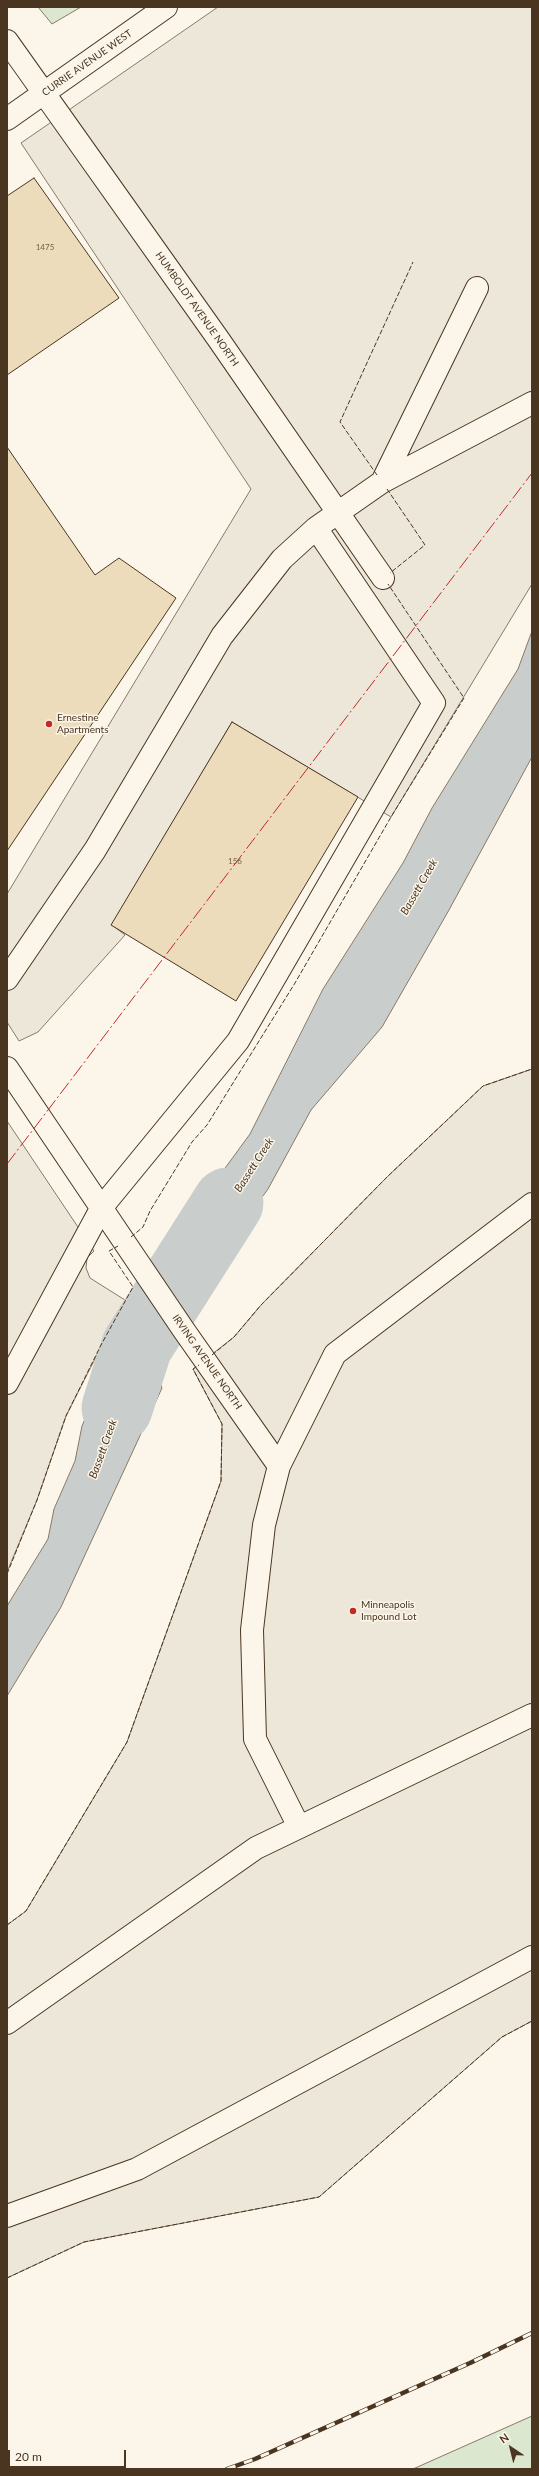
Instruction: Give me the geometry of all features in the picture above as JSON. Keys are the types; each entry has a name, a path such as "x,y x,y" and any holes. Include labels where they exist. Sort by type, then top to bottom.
{"street":[{"name":"CURRIE AVENUE WEST","path":"7,119 166,7"},
{"name":"HUMBOLDT AVENUE NORTH","path":"7,41 339,513 383,578"},
{"path":"382,482 477,288"},
{"path":"7,979 95,850 222,636 282,559 316,528 382,482 532,403"},
{"path":"7,1383 102,1207 238,1041 434,702 316,528"},
{"path":"7,1068 102,1207"},
{"path":"299,1827 254,1740 252,1630 264,1525 279,1466 335,1354 532,1204"},
{"name":"IRVING AVENUE NORTH","path":"102,1207 183,1329 279,1466"},
{"path":"7,2023 256,1848 532,1715"},
{"path":"7,2216 137,2169 532,1957"}],"green space":[{"path":"38,7 81,7 52,24"},
{"path":"532,2416 532,2469 413,2469"}],"shaded area":[{"path":"218,7 532,7 532,584 391,817 232,722 112,925 125,935 38,1032 19,1041 7,1022 7,894 251,489 21,143"},
{"name":"Minneapolis Impound Lot","path":"532,1069 532,2021 502,2037 319,2197 84,2242 7,2278 7,1925 26,1911 127,1742 221,1481 222,1424 193,1369 234,1337 261,1305 387,1177 483,1086"},
{"path":"7,1121 94,1251 87,1258 86,1268 90,1278 125,1300 66,1416 37,1500 7,1572"}],"water":[{"path":"532,631 532,757 449,910 382,1027 311,1110 268,1189 221,1253 184,1298 162,1265 193,1212 250,1134 323,989 403,863 432,808 518,669"},
{"path":"143,1302 168,1339 166,1353 156,1369 162,1388 61,1607 7,1696 7,1606 48,1539 54,1509 75,1461 82,1426 109,1362"}],"building":[{"path":"34,178 119,298 7,375 7,196"},
{"name":"Ernestine Apartments","path":"7,447 95,575 119,558 176,598 7,851"},
{"path":"232,722 358,797 236,1001 111,925"}],"waterway":[{"name":"Bassett Creek","path":"117,1408 137,1346 228,1203"}],"railway":[{"path":"227,2469 255,2459 470,2363 532,2333"}],"fence":[{"path":"377,475 340,422 413,262"},
{"path":"387,489 425,545 390,573"},
{"path":"131,1237 143,1227 150,1211 192,1142 207,1125 295,983 391,817 464,698 388,584"},
{"path":"212,1355 234,1337 261,1305 387,1177 483,1086 532,1069"},
{"path":"7,1574 37,1500 66,1416 101,1345 133,1287 109,1251 118,1246"},
{"path":"7,1925 26,1911 127,1742 221,1481 222,1424 193,1369 199,1365"},
{"path":"7,2278 84,2242 319,2197 502,2037 532,2021"}],"power":[{"path":"7,1164 532,473"}],"place":[{"name":"Ernestine Apartments","path":"49,724"},
{"name":"Minneapolis Impound Lot","path":"353,1611"}]}
